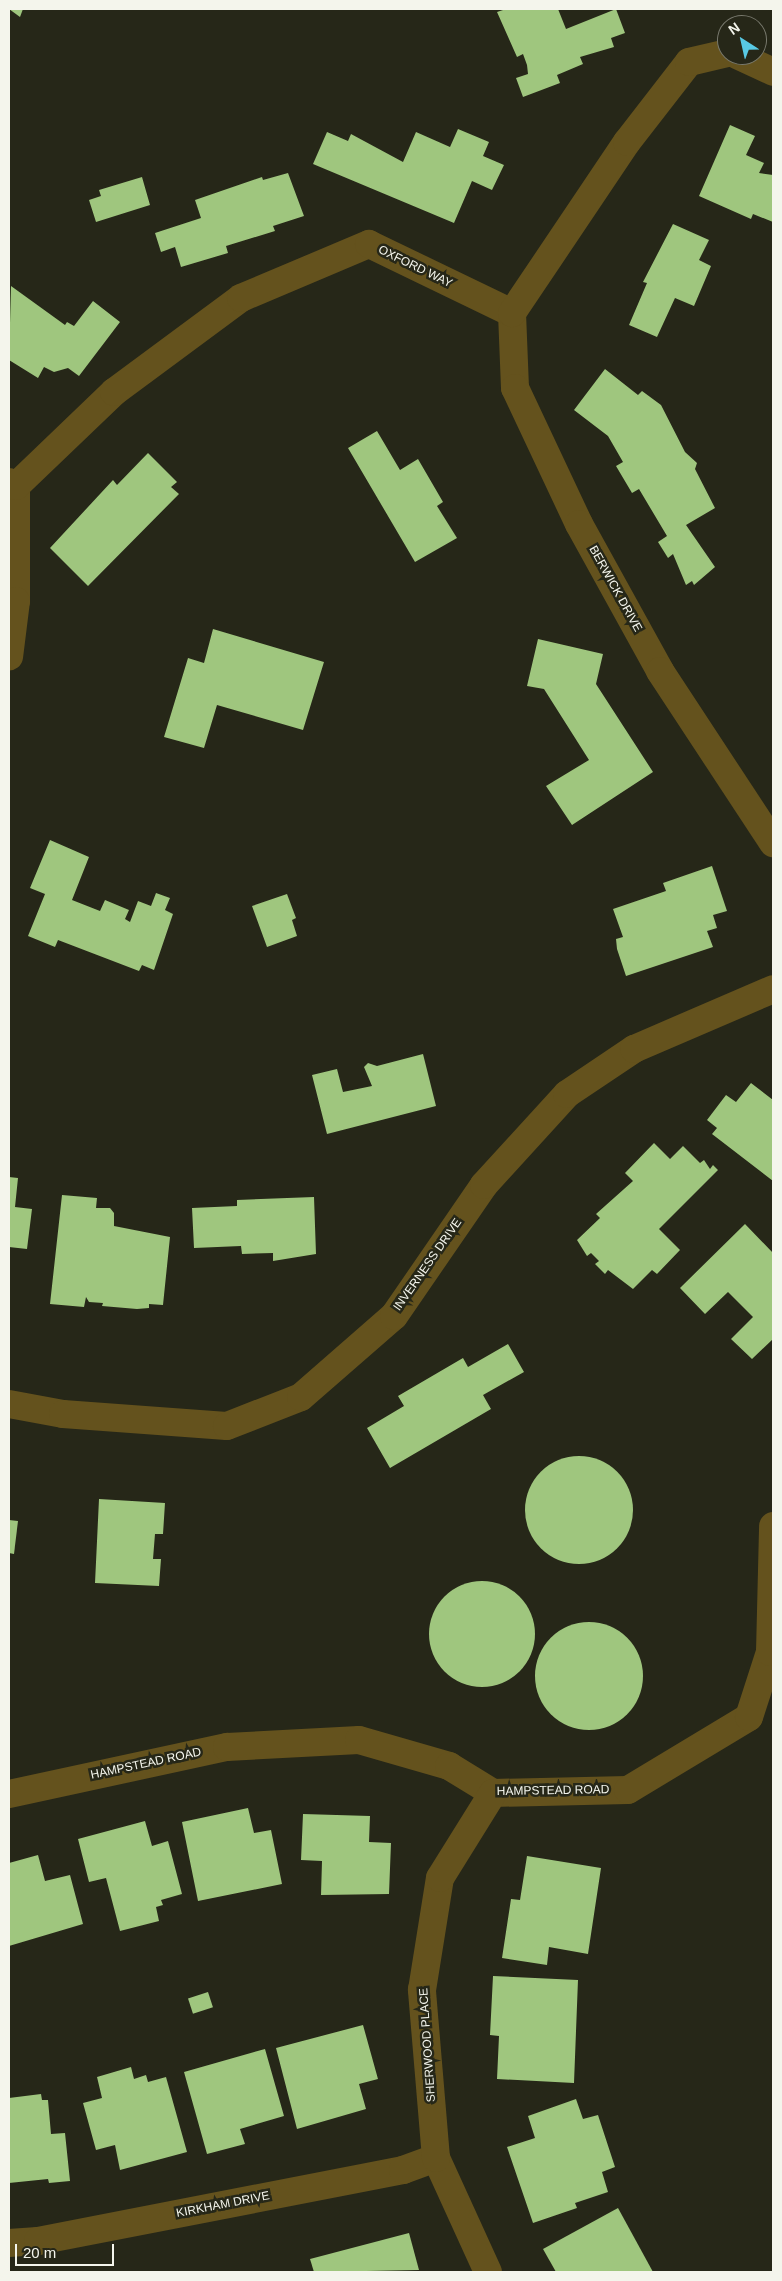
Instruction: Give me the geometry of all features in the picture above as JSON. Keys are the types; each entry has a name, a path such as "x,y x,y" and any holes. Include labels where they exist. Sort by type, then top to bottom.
{"street":[{"path":"512,313 627,142 689,62 717,55"},
{"path":"758,65 773,72"},
{"name":"OXFORD WAY","path":"12,484 114,392 241,298 369,244 512,313"},
{"name":"BERWICK DRIVE","path":"512,313 514,388 579,524 660,671 773,843"},
{"path":"9,657 16,601 12,484"},
{"name":"INVERNESS DRIVE","path":"9,1404 63,1414 227,1426 301,1396 394,1316 484,1185 567,1094 634,1049 773,989"},
{"name":"HAMPSTEAD ROAD","path":"9,1794 227,1747 359,1740 448,1766 493,1793 628,1790 749,1717 770,1652 773,1526"},
{"name":"SHERWOOD PLACE","path":"488,2272 436,2158 424,1981 440,1878 493,1793"},
{"name":"KIRKHAM DRIVE","path":"9,2243 38,2242 393,2172 436,2158"}],"building":[{"path":"9,9 23,9 20,17"},
{"path":"506,9 558,9 566,29 616,9 625,33 611,38 614,47 580,57 583,64 557,75 560,83 523,97 516,78 528,74 527,65 523,54 517,57 497,12"},
{"path":"730,125 755,136 746,155 764,163 759,173 773,175 773,222 753,214 751,219 699,196"},
{"path":"458,129 489,142 483,156 504,165 492,190 472,181 454,223 313,164 327,132 348,141 351,134 403,162 416,132 450,147"},
{"path":"288,173 304,216 273,226 275,231 226,246 228,253 181,267 175,247 161,252 155,233 201,218 195,200 262,177 263,180"},
{"path":"142,177 150,205 96,222 89,200 101,196 99,190"},
{"path":"673,224 709,240 699,260 711,266 694,306 675,298 657,337 629,325 647,283 643,282"},
{"path":"11,286 65,325 67,322 74,326 93,301 120,322 79,376 68,368 54,372 44,367 38,378 9,360"},
{"path":"605,369 638,395 642,391 661,405 685,452 697,463 695,469 715,508 686,525 715,567 694,585 692,581 686,585 673,554 668,558 658,542 667,536 639,489 632,493 616,466 623,462 608,436 574,410"},
{"path":"377,431 400,470 418,459 443,502 437,506 457,538 415,562 348,448"},
{"path":"148,453 177,482 171,487 179,494 88,586 50,548 113,480 117,485"},
{"path":"213,629 324,662 303,730 217,705 204,748 164,737 188,658 204,663"},
{"path":"538,639 603,654 596,684 653,772 572,825 546,786 589,760 544,689 527,686"},
{"path":"50,840 89,857 72,900 100,911 105,900 129,910 125,919 130,922 138,901 151,906 156,893 170,898 165,910 173,914 154,970 142,965 139,971 58,940 55,947 28,936 45,894 30,888"},
{"path":"712,866 727,911 713,915 717,928 707,931 713,947 626,976 617,949 616,939 623,937 613,909 666,891 663,883"},
{"path":"287,894 296,918 292,920 297,936 267,947 252,906"},
{"path":"423,1054 436,1106 327,1134 312,1075 337,1069 343,1092 372,1086 364,1067 368,1063 377,1066"},
{"path":"751,1083 773,1100 773,1181 712,1134 717,1128 707,1120 726,1095 736,1102"},
{"path":"654,1143 670,1159 683,1146 700,1163 704,1160 710,1169 713,1165 718,1170 659,1229 680,1250 657,1274 652,1270 633,1289 608,1270 605,1274 595,1264 599,1261 591,1253 587,1256 577,1240 600,1218 596,1214 633,1181 625,1173"},
{"path":"9,1177 18,1178 15,1207 32,1209 27,1249 9,1247"},
{"path":"62,1195 97,1198 96,1208 110,1208 114,1213 114,1226 170,1237 163,1305 149,1304 149,1308 137,1309 102,1306 103,1303 89,1302 86,1297 84,1307 50,1304"},
{"path":"314,1197 316,1254 273,1261 273,1253 242,1254 241,1246 194,1248 192,1208 237,1206 237,1200"},
{"path":"745,1224 773,1253 773,1339 752,1359 731,1339 753,1317 728,1292 705,1314 680,1288"},
{"path":"508,1344 524,1372 483,1395 491,1409 390,1468 367,1428 404,1406 398,1396 463,1358 468,1367"},
{"path":"579,1456 600,1460 617,1472 629,1489 633,1510 629,1531 617,1548 600,1560 579,1564 558,1560 541,1548 529,1531 525,1510 529,1489 541,1472 558,1460"},
{"path":"99,1499 165,1503 163,1534 155,1534 153,1559 161,1559 159,1586 95,1583"},
{"path":"9,1520 18,1521 14,1554 9,1553"},
{"path":"482,1581 502,1585 520,1596 531,1614 535,1634 531,1654 520,1672 502,1683 482,1687 462,1683 444,1672 433,1654 429,1634 433,1614 444,1596 462,1585"},
{"path":"589,1622 610,1626 627,1638 639,1655 643,1676 639,1697 627,1714 610,1726 589,1730 568,1726 551,1714 539,1697 535,1676 539,1655 551,1638 568,1626"},
{"path":"248,1808 254,1833 271,1830 282,1884 198,1901 182,1822"},
{"path":"303,1814 370,1816 369,1842 391,1843 389,1894 321,1895 322,1861 301,1860"},
{"path":"145,1821 152,1846 168,1841 182,1894 161,1900 163,1905 156,1907 159,1921 120,1931 106,1878 89,1882 78,1839"},
{"path":"38,1855 45,1881 70,1875 83,1924 9,1946 9,1863"},
{"path":"527,1856 601,1868 588,1954 549,1947 547,1965 502,1958 511,1899 520,1900"},
{"path":"493,1976 578,1980 574,2083 497,2079 499,2036 490,2035"},
{"path":"208,1992 213,2007 193,2014 188,1998"},
{"path":"363,2025 378,2079 359,2084 366,2109 297,2129 276,2048"},
{"path":"265,2049 284,2116 240,2129 245,2144 207,2154 184,2072"},
{"path":"131,2067 134,2079 146,2075 148,2082 166,2077 187,2152 120,2170 115,2145 96,2150 83,2103 102,2098 97,2077"},
{"path":"41,2094 42,2100 48,2100 51,2134 65,2133 70,2181 49,2183 48,2179 9,2183 9,2098"},
{"path":"576,2099 583,2119 598,2115 615,2167 602,2172 608,2192 575,2203 577,2208 533,2223 507,2147 535,2138 528,2116"},
{"path":"618,2208 653,2272 556,2272 543,2249"},
{"path":"409,2233 419,2270 314,2272 310,2259"}]}
